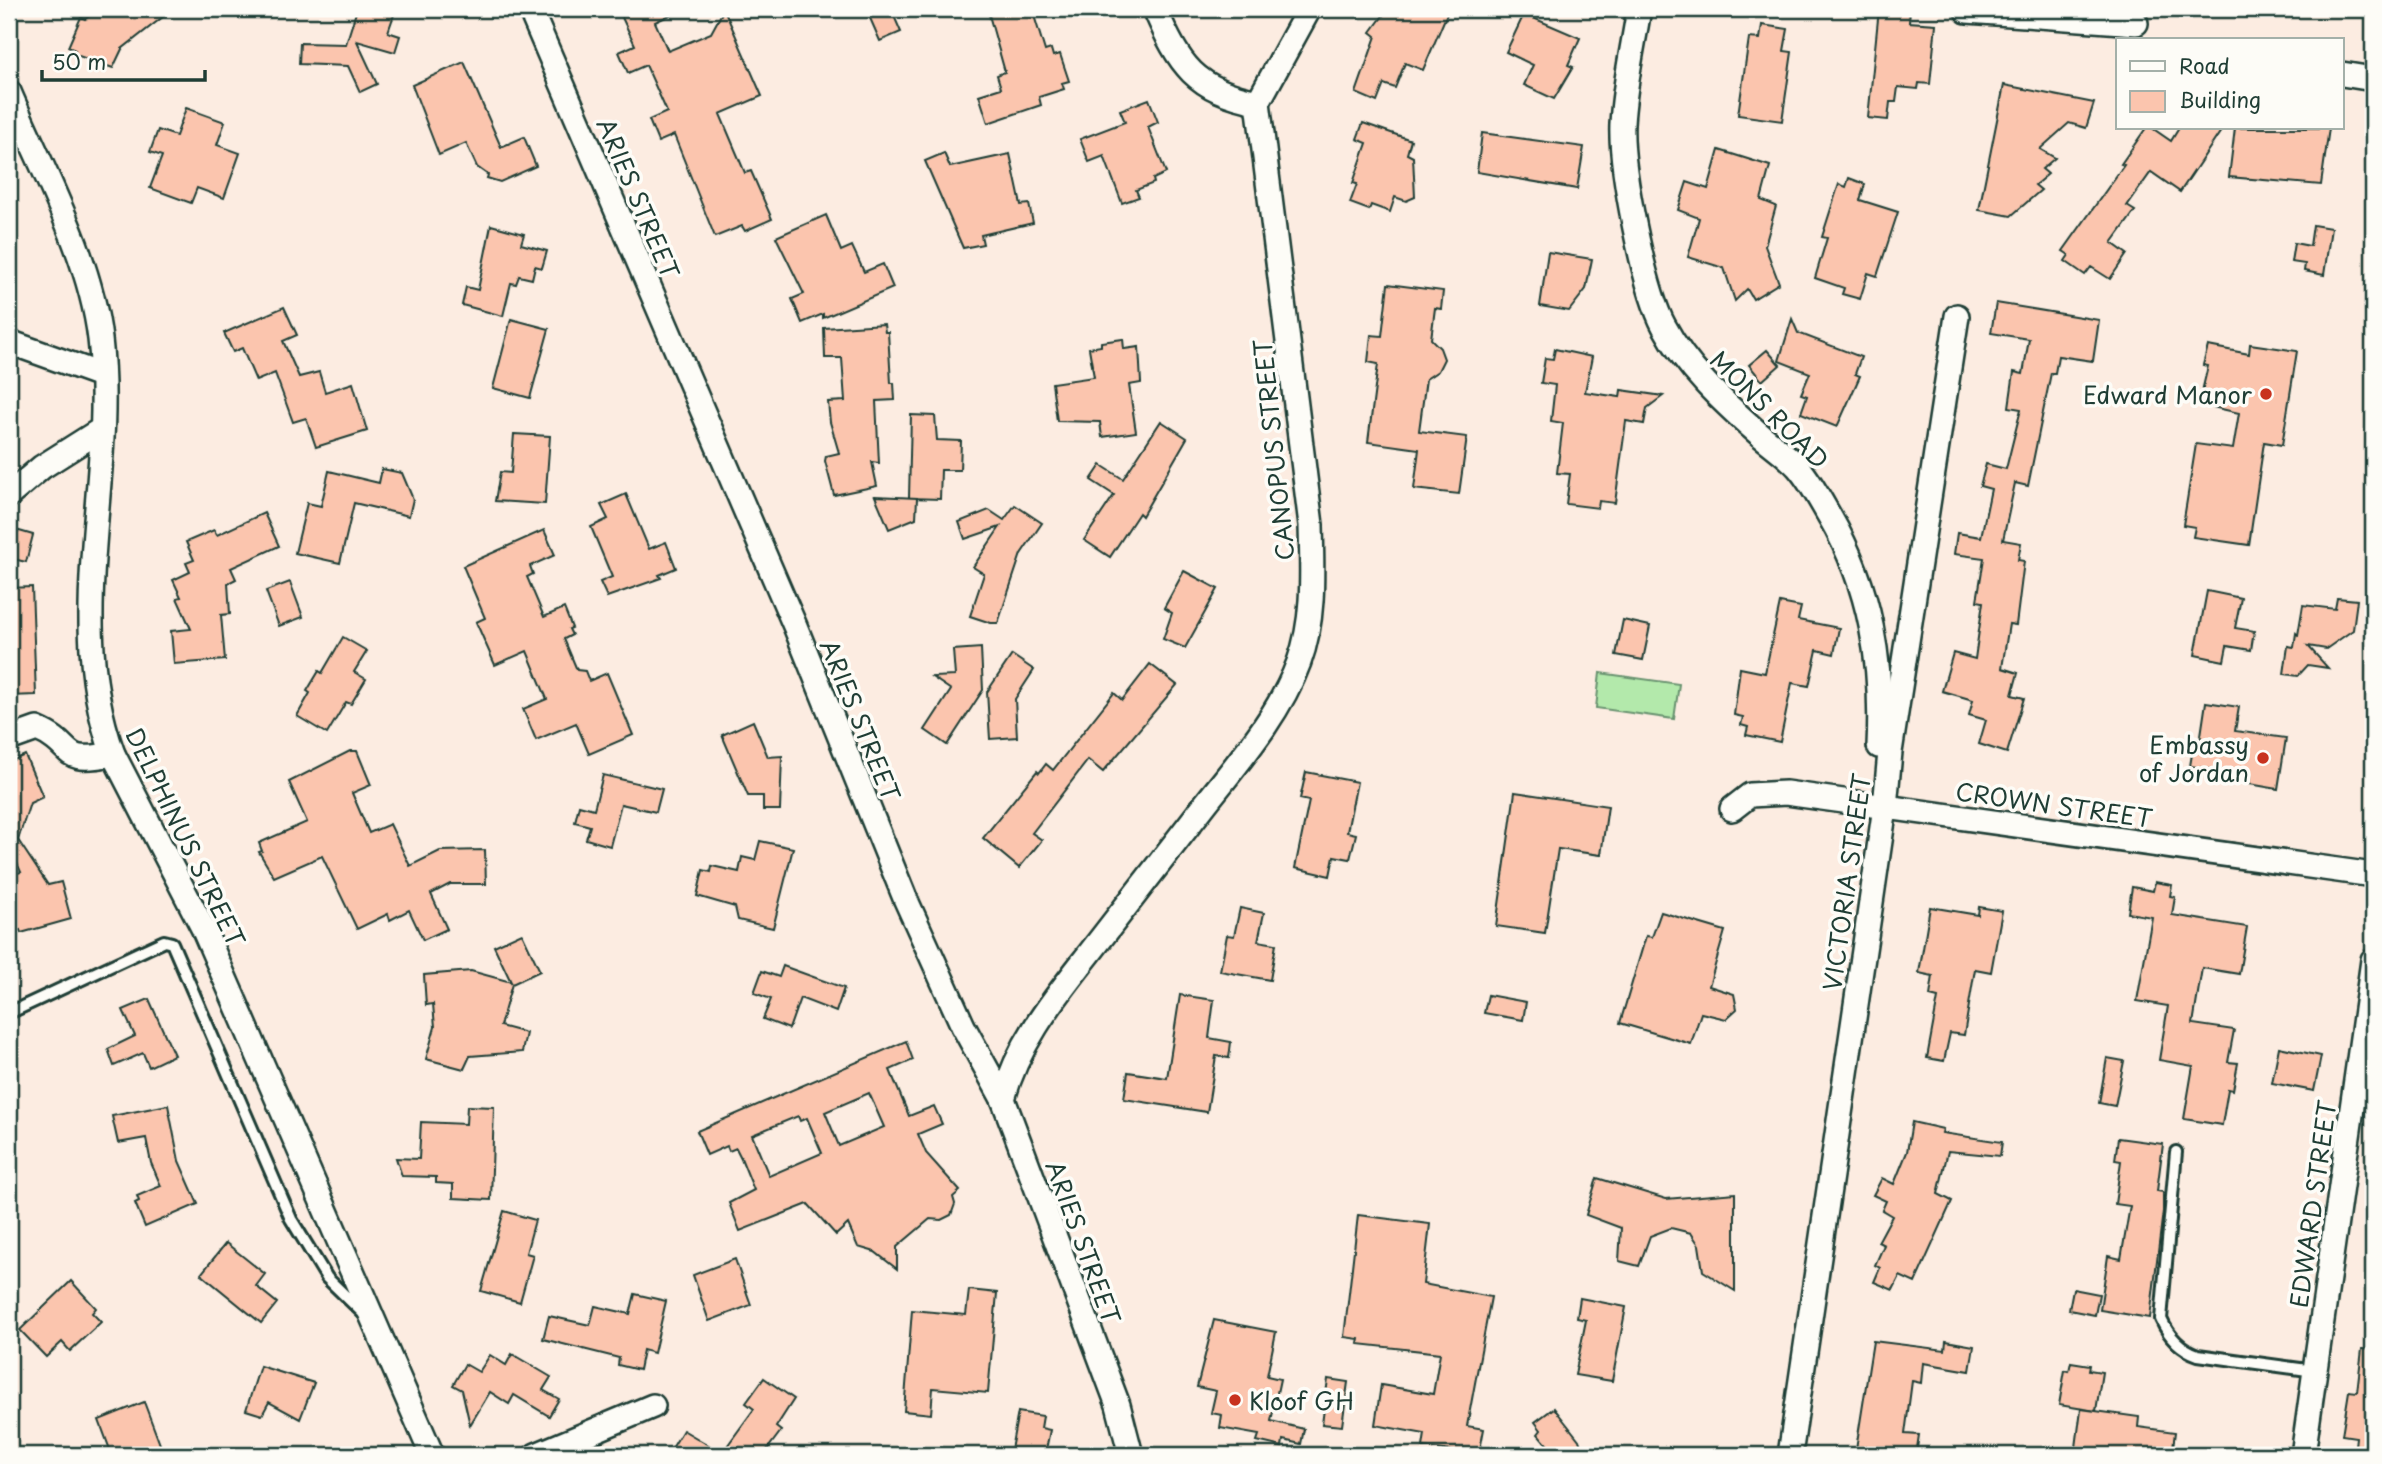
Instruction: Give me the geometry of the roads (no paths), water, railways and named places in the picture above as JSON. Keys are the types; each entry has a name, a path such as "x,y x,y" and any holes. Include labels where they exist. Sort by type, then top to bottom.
{"street":[{"name":"ARIES STREET","path":"530,9 794,626 905,898 963,1026 1003,1099 1118,1405 1131,1455"},
{"path":"1155,9 1178,59 1211,87 1231,96 1258,102 1309,9"},
{"name":"MONS ROAD","path":"1639,9 1625,103 1623,140 1639,245 1653,301 1662,324 1695,374 1726,405 1798,467 1842,538 1863,587 1876,645 1880,806"},
{"path":"1967,11 2139,24"},
{"path":"2344,75 2373,79"},
{"name":"DELPHINUS STREET","path":"9,92 83,267 94,302 102,375 102,429 90,588 92,657 96,699 113,754 203,928 432,1455"},
{"name":"CANOPUS STREET","path":"1003,1099 1010,1073 1034,1028 1239,762 1280,703 1299,661 1306,637 1312,579 1311,525 1258,102"},
{"name":"VICTORIA STREET","path":"1790,1455 1880,806 1957,316"},
{"path":"9,342 102,375"},
{"path":"9,495 42,467 102,429"},
{"path":"9,739 37,729 48,734 72,756 84,760 113,754"},
{"name":"CROWN STREET","path":"1732,809 1750,795 1771,792 2373,875"},
{"name":"EDWARD STREET","path":"2303,1455 2373,960"},
{"path":"536,1455 653,1406"}],"lane":[{"path":"9,1013 164,942 172,943 291,1219 327,1278 375,1324"},
{"path":"2176,1152 2161,1319 2171,1337 2189,1352 2199,1355 2315,1371"}],"place":[{"name":"Edward Manor","path":"2266,394"},
{"name":"Embassy of Jordan","path":"2263,758"},
{"name":"Kloof GH","path":"1235,1400"}]}
